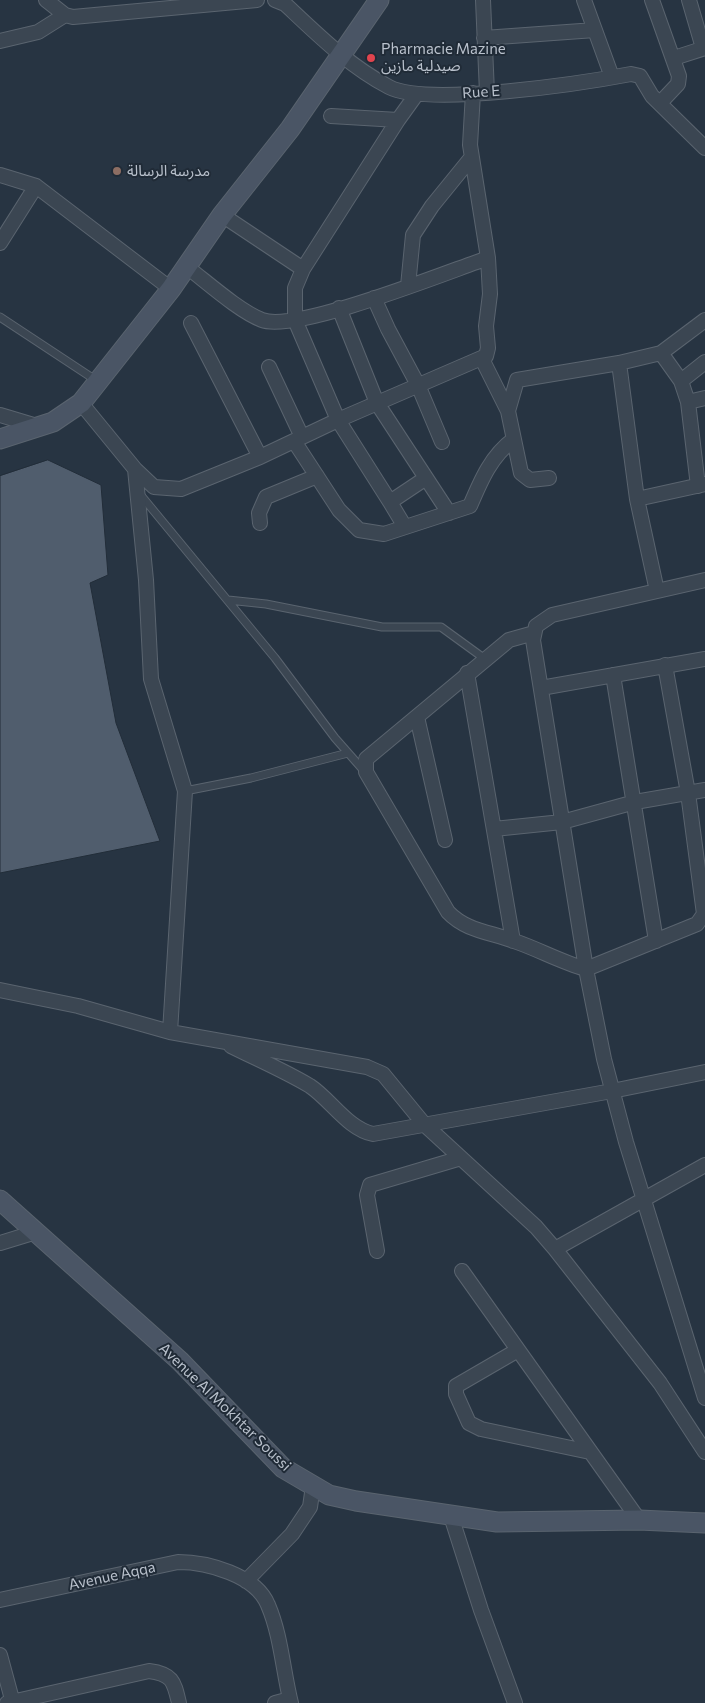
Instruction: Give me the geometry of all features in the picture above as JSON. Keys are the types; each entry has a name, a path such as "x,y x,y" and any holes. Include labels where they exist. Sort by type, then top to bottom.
{"street":[{"path":"46,0 65,14 74,17 199,3 257,0"},
{"name":"Rue E","path":"275,0 285,4 341,56 389,87 416,95 480,93 612,78 631,74 644,78 652,96 661,102"},
{"path":"0,439 54,422 81,403 171,289 222,215 290,129 378,0"},
{"path":"81,403 135,469 154,487 173,490 202,482 338,420 486,356 488,348 486,326 490,300 488,258 472,158 480,93 484,38 484,0"},
{"path":"584,0 612,78"},
{"path":"652,0 679,76 678,84 661,102 705,148"},
{"path":"674,58 704,48 689,0"},
{"path":"0,41 38,32 65,14"},
{"path":"484,38 595,30"},
{"path":"405,527 338,420 295,320 295,288 303,269 416,95"},
{"path":"331,116 398,120"},
{"path":"408,286 413,235 432,206 472,158"},
{"path":"0,175 36,186 171,289"},
{"path":"0,243 36,186"},
{"path":"222,215 303,269"},
{"path":"187,267 262,320 272,322 295,320 374,298 488,258"},
{"path":"374,298 418,385 442,442"},
{"path":"339,308 377,403 449,513"},
{"path":"508,411 517,380 619,363 661,353 705,320"},
{"path":"191,323 260,457"},
{"path":"637,499 702,485 688,402 680,381 661,353"},
{"path":"482,359 508,411 521,473 530,480 549,478"},
{"path":"680,381 705,362"},
{"path":"619,363 637,499 657,591"},
{"path":"269,367 298,439 317,476 339,510 359,530 384,534 470,506 484,474 499,450 514,438"},
{"path":"688,402 705,398"},
{"path":"1,417 41,427"},
{"path":"135,469 139,493 151,679 185,791 170,1032"},
{"path":"260,524 259,513 266,497 317,476"},
{"path":"390,502 426,478"},
{"path":"705,580 552,615 540,621 534,633 586,969 612,1092 705,1398"},
{"path":"534,633 509,640 467,673 418,717 366,759 366,772 448,912 456,921 586,969 696,924 704,914 688,793 665,665"},
{"path":"541,688 705,659"},
{"path":"467,673 514,941"},
{"path":"613,675 656,940"},
{"path":"418,717 445,840"},
{"path":"494,829 562,822 635,802 705,790"},
{"path":"0,990 78,1006 170,1032 378,1070 424,1124 536,1227 555,1249 660,1383 705,1452"},
{"path":"216,1039 311,1087 364,1132 373,1134 612,1092 705,1072"},
{"path":"377,1250 367,1194 370,1184 461,1158"},
{"path":"555,1249 705,1165"},
{"name":"Avenue Al Mokhtar Soussi","path":"0,1200 180,1361 283,1468 329,1495 496,1522 639,1520 705,1523"},
{"path":"0,1243 36,1232"},
{"path":"462,1271 639,1520"},
{"path":"518,1350 456,1386 456,1394 469,1423 481,1429 590,1452"},
{"path":"246,1581 292,1534 310,1507 313,1486"},
{"path":"451,1516 480,1610 515,1703"},
{"name":"Avenue Aqqa","path":"0,1600 178,1562 191,1562 224,1570 246,1581 268,1603 291,1701"},
{"path":"0,1656 11,1702 149,1672 165,1674 170,1678 175,1685 179,1703"},
{"path":"275,1703 291,1701"}],"lane":[{"path":"0,317 98,381"},
{"path":"139,493 228,600 348,753 366,772"},
{"path":"228,600 266,604 382,627 441,627 485,659"},
{"path":"185,791 251,778 348,753"}],"building":[{"path":"48,460 101,485 108,575 90,583 116,723 160,841 0,873 0,476"}],"place":[{"name":"Pharmacie Mazine صيدلية مازين","path":"371,58"},
{"name":"مدرسة الرسالة","path":"117,171"}]}
